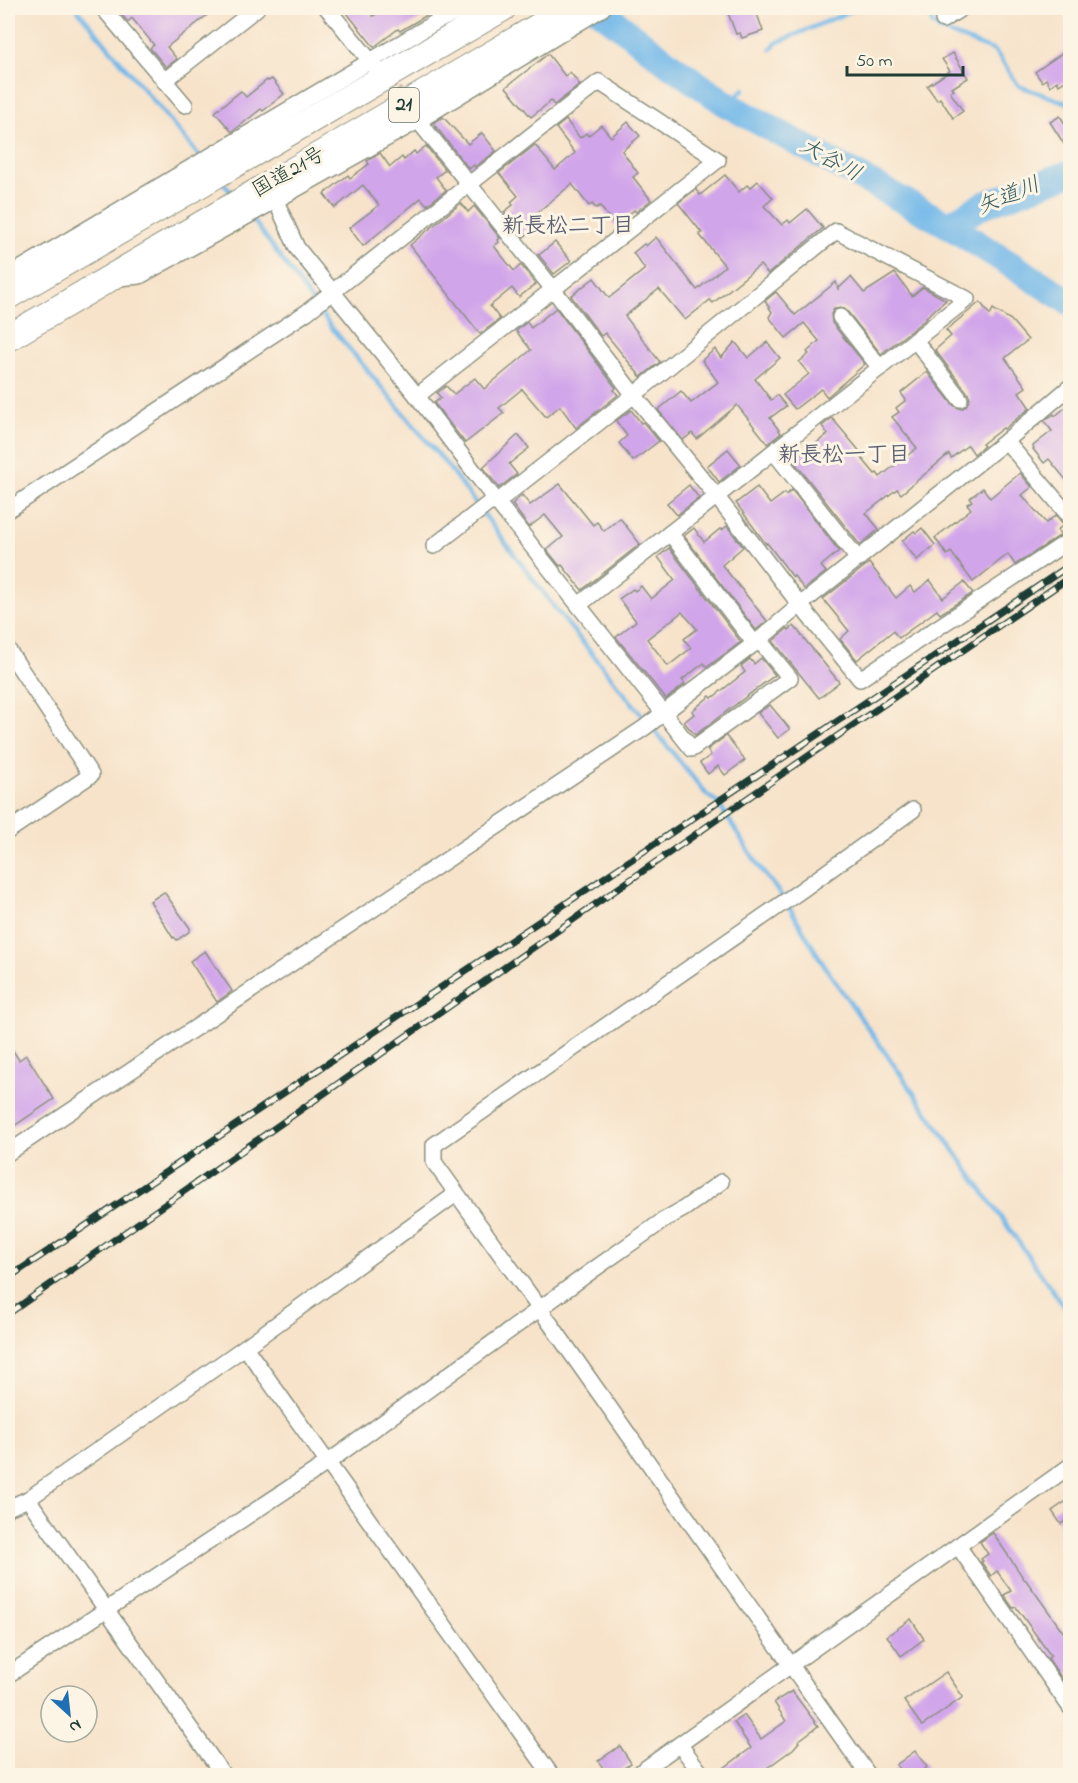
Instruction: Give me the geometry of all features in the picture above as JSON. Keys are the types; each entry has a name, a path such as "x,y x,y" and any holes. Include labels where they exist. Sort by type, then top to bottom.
{"highway":[{"name":"国道21号","path":"8,296 187,192 220,161 503,8"},
{"name":"国道21号","path":"8,338 250,195 562,19"}],"street":[{"path":"103,8 185,105"},
{"path":"164,81 257,8"},
{"path":"327,8 373,65"},
{"path":"8,276 194,165 220,161 373,65 436,22 465,8"},
{"path":"110,278 126,279 140,276 276,201 415,117 562,19 603,8"},
{"path":"943,20 962,8"},
{"path":"8,510 307,312 599,82 718,160 417,396"},
{"path":"415,117 860,679 1071,540"},
{"path":"276,201 297,248 327,296 417,396 493,503 580,604 661,714 692,749 790,678 757,642 670,533"},
{"path":"434,546 633,395 836,231 967,299 580,604"},
{"path":"840,317 880,368"},
{"path":"915,340 960,399"},
{"path":"8,1152 644,728 757,642 1071,387"},
{"path":"1006,441 1071,517"},
{"path":"774,452 858,559"},
{"path":"8,650 92,774 8,831"},
{"path":"868,1776 540,1309 456,1194 434,1162 434,1145 913,810"},
{"path":"8,1675 327,1463 593,1270 721,1182"},
{"path":"8,1508 28,1499 245,1347 456,1194"},
{"path":"245,1347 552,1776"},
{"path":"635,1776 1071,1466"},
{"path":"28,1499 224,1776"},
{"path":"958,1546 1071,1707"},
{"path":"680,1745 703,1776"}],"building":[{"path":"116,8 216,8 167,47 177,59 166,67 150,48 154,45 132,18 128,22"},
{"path":"343,8 366,8 373,16 387,8 439,8 400,31 398,29 374,47"},
{"path":"726,8 755,8 763,31 742,38 740,33 736,34"},
{"path":"1071,47 1071,77 1059,85 1057,81 1050,86 1046,79 1042,82 1035,72"},
{"path":"953,53 968,78 952,88 954,90 950,92 963,111 953,118 940,98 937,100 927,86 950,71 942,59"},
{"path":"548,54 565,76 570,72 580,85 554,105 551,101 531,117 506,87"},
{"path":"272,79 284,94 232,132 215,112 241,91 246,97 267,80"},
{"path":"1060,116 1071,133 1071,151 1069,152 1050,122"},
{"path":"443,117 468,144 482,133 496,151 469,169 433,123"},
{"path":"566,120 580,138 586,133 588,136 601,125 611,137 628,122 640,136 622,151 638,173 633,177 651,200 636,212 634,210 615,226 600,206 596,208 592,204 589,206 572,184 533,216 538,223 524,237 504,212 513,205 511,202 518,196 499,173 535,145 555,170 575,153 556,128"},
{"path":"426,146 445,170 436,177 446,190 427,205 421,198 363,246 349,228 379,205 363,185 335,208 324,194 348,175 350,178 369,164 367,161 380,153 390,167 402,157 404,160 414,151 416,154"},
{"path":"725,175 739,192 747,185 750,188 758,181 773,198 764,206 782,225 788,220 790,223 807,209 823,228 768,274 760,265 713,303 710,300 685,320 659,289 625,316 660,362 641,377 605,333 601,336 571,296 594,278 609,298 645,269 633,253 656,237 697,290 725,266 678,203 696,189 700,195"},
{"path":"461,203 468,212 474,206 500,238 494,246 514,271 521,265 536,284 519,297 512,288 490,306 500,319 480,334 410,245"},
{"path":"555,242 571,261 554,274 537,253 539,255"},
{"path":"895,273 912,296 923,287 946,300 881,354 847,311 843,308 834,309 831,314 832,323 865,364 827,397 821,389 795,409 783,395 809,374 799,362 819,341 804,323 786,338 769,317 772,312 765,301 776,292 795,315 836,282 838,289 851,277 864,293"},
{"path":"980,302 990,315 993,309 1011,320 1028,340 1005,358 1026,387 1019,392 1030,408 982,444 984,446 974,454 968,445 951,458 949,454 901,494 897,489 866,513 879,529 860,545 792,459 828,434 822,426 832,418 862,454 860,456 880,477 917,448 892,417 899,412 896,408 906,400 901,393 927,372 953,405 961,409 966,406 970,398 968,393 935,350 951,336 946,330"},
{"path":"556,308 616,388 614,390 618,395 576,428 560,406 546,417 522,389 499,408 504,413 465,443 434,403 441,398 437,393 446,386 454,394 475,378 484,389 531,350 516,331 527,322 531,328"},
{"path":"735,342 748,358 767,342 780,358 755,379 771,400 777,395 786,406 770,418 781,433 768,444 737,405 697,439 692,433 683,440 658,410 681,391 691,403 718,382 702,360 715,349 721,358"},
{"path":"1071,403 1071,486 1049,459 1044,463 1033,446 1052,431 1044,421 1054,414 1055,416"},
{"path":"631,410 659,441 633,461 619,443 627,436 616,421"},
{"path":"518,435 529,448 509,464 517,474 499,488 483,467"},
{"path":"728,449 741,465 719,482 707,466"},
{"path":"1020,473 1032,487 1022,495 1046,523 1056,515 1064,525 1057,530 1061,535 1015,565 1008,554 973,582 951,552 947,555 935,538 971,509 967,504 972,501 970,498 983,488 990,498"},
{"path":"560,484 593,525 597,522 604,531 620,518 640,544 582,590 547,550 563,537 545,515 529,527 512,504 522,495 530,505"},
{"path":"689,485 699,498 677,515 667,503"},
{"path":"757,487 770,504 792,490 839,551 821,566 826,572 804,589 766,544 736,503"},
{"path":"727,526 743,547 722,565 767,621 756,630 684,536 694,528 704,542"},
{"path":"922,528 935,545 917,560 902,541 914,531 916,533"},
{"path":"669,548 741,642 707,667 704,663 682,680 685,684 666,699 616,637 636,621 619,599 641,586 651,599 675,580 658,557","holes":["682,612 697,629 684,639 691,648 668,666 647,639"]},
{"path":"869,563 896,598 910,586 915,592 930,580 943,598 964,582 973,593 940,614 937,610 899,638 893,631 857,660 840,639 849,631 823,599"},
{"path":"794,626 839,682 819,698 773,641 788,628 789,630"},
{"path":"761,658 775,675 695,735 684,722 694,714 692,711 745,672 741,666 750,659 754,664"},
{"path":"770,705 790,729 778,738 758,713"},
{"path":"726,736 745,760 725,775 718,766 708,774 700,763 711,755 707,750"},
{"path":"164,892 190,928 190,931 177,940 173,938 150,901"},
{"path":"205,951 232,991 217,1002 190,961"},
{"path":"8,1043 19,1060 26,1055 54,1099 8,1130"},
{"path":"1065,1502 1071,1510 1071,1517 1061,1524 1052,1511"},
{"path":"993,1533 1071,1643 1071,1673 1062,1679 1048,1658 1051,1656 1016,1607 1013,1608 1004,1595 1011,1591 997,1571 991,1576 981,1562 983,1561 981,1559 988,1554 980,1542"},
{"path":"911,1619 924,1639 901,1656 887,1636"},
{"path":"946,1672 963,1697 922,1726 904,1701"},
{"path":"792,1691 818,1726 798,1741 793,1749 756,1776 713,1776 751,1748 734,1722 744,1715 761,1739 786,1721 774,1702"},
{"path":"620,1746 631,1763 613,1776 609,1776 598,1761"},
{"path":"915,1751 927,1767 915,1776 888,1776 899,1768 896,1765"}],"waterway":[{"path":"76,8 201,158"},
{"name":"大谷川","path":"597,8 672,66 728,105 948,225 1070,302"},
{"path":"771,49 776,43 858,8"},
{"path":"926,8 932,23 940,30 995,51 1019,86 1070,104"},
{"path":"728,105 744,89"},
{"name":"矢道川","path":"948,225 983,205 1070,173"},
{"path":"221,180 235,197"},
{"path":"251,217 331,327 446,464 558,612 707,795 718,803 762,871 785,900 825,967 1070,1315"}],"tunnel":[{"path":"380,73 410,111"}],"railway":[{"path":"8,1278 1070,565"},
{"path":"8,1314 782,774 1070,577"}],"district":[{"name":"新長松二丁目","path":"568,227"},
{"name":"新長松一丁目","path":"844,456"}]}
